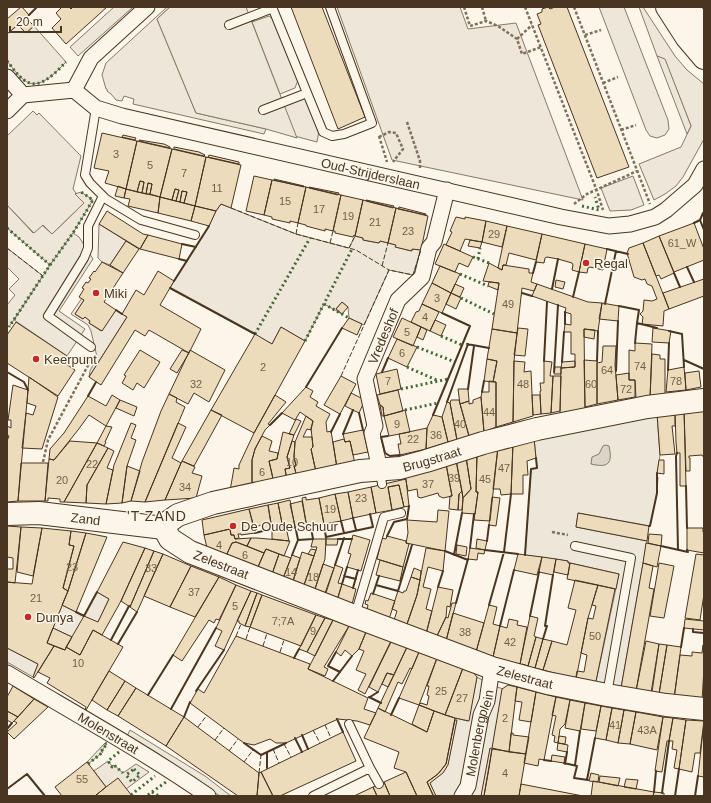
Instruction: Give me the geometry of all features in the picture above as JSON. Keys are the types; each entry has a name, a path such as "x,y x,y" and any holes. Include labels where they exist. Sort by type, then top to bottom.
{"street":[{"path":"7,111 23,95 74,90 92,58 147,7"},
{"path":"667,7 687,38 704,58"},
{"path":"688,7 704,30"},
{"path":"7,77 23,95"},
{"name":"Oud-Strijderslaan","path":"74,90 96,108 122,116 416,182 561,217 609,226 630,224 655,217 666,210 695,185 704,169"},
{"name":"Vredeshof","path":"381,477 372,433 375,426 366,379 398,300 422,277 429,248 434,242 447,190"},
{"name":"Brugstraat","path":"164,528 168,522 178,515 213,503 360,471 381,477 400,468 426,462 483,443 537,429 647,407 704,400"},
{"name":"Zand","path":"7,514 40,513 164,528"},
{"name":"Zelestraat","path":"164,528 170,539 190,552 492,668 547,683 607,695 666,705 704,709"},
{"name":"Molenbergplein","path":"462,796 468,786 481,715 487,701 492,668"},
{"name":"Molenstraat","path":"7,673 78,716 124,741 208,796"}],"lane":[{"path":"229,25 272,8 323,132 332,136 344,134 372,123 330,7"},
{"path":"263,110 307,93"},
{"path":"96,108 85,175 90,183 103,196 141,220 195,235"},
{"path":"91,348 48,316 84,258 88,248 88,226 103,196"},
{"path":"354,616 384,517 388,513 401,513"},
{"path":"575,546 631,558 607,695"},
{"path":"349,724 379,784"},
{"path":"313,796 370,768"}],"path":[{"path":"464,7 470,26 486,21 498,26 517,39 522,54 541,48"},
{"path":"482,7 486,21"},
{"path":"526,7 599,197"},
{"path":"574,7 655,217"},
{"path":"517,39 532,25"},
{"path":"585,36 601,30"},
{"path":"603,83 618,77"},
{"path":"407,122 420,161 416,182"},
{"path":"621,130 636,125"},
{"path":"389,132 396,133 403,149 388,167 379,137 389,132"},
{"path":"561,217 581,197 596,188 637,171"},
{"path":"43,462 48,440 93,356 91,348"}],"shaded area":[{"path":"114,7 133,7 78,56 70,47"},
{"path":"167,7 170,7 157,19 196,113 266,129 264,134 133,104 134,99 124,96 122,101 116,100 107,91 102,75 106,63"},
{"path":"170,7 246,7 297,138 266,129 196,113 157,19"},
{"path":"337,7 460,7 468,29 516,23 583,200 392,160"},
{"path":"599,7 624,7 668,120 669,129 665,135 657,138 650,136 646,130"},
{"path":"639,7 643,7 675,56 687,70 704,84 704,139 683,177 676,186 654,200 639,164 681,147 691,126 665,60 657,56"},
{"path":"269,16 274,20 298,80 295,88 280,94 252,22"},
{"path":"18,25 26,33 34,26 66,62 47,79 41,82 35,84 24,80 7,61 7,34"},
{"path":"657,56 665,59 691,126 687,134"},
{"path":"306,98 319,131 317,142 272,130 278,108"},
{"path":"33,111 37,115 39,113 81,156 73,189 76,193 75,194 84,203 52,234 43,225 34,233 7,205 7,136"},
{"path":"633,176 644,205 631,210 610,211 601,188"},
{"path":"81,192 93,200 73,233 50,265 7,228 7,205 33,233 42,225 52,234 84,203 75,194"},
{"path":"221,204 296,234 349,248 355,236 363,238 363,240 379,243 380,241 396,245 396,247 411,251 412,249 421,250 413,275 389,270 364,325 349,318 348,307 342,302 336,309 342,314 324,304 305,341 281,327 272,344 170,288"},
{"path":"99,224 126,241 110,265 102,262 98,258"},
{"path":"73,233 79,237 93,259 59,311 85,329 67,356 14,320"},
{"path":"7,248 43,276 9,327 7,326 7,305 15,295 9,289 19,279 7,267"},
{"path":"82,298 84,300 75,314 83,319 85,317 90,321 89,323 101,331 116,310 127,317 89,377 90,371 97,357 91,331 88,325 71,314"},
{"path":"657,414 660,455 657,477 657,493 650,526 578,513 576,527 647,541 621,688 595,686 619,574 568,563 568,561 525,555 531,469 537,468 534,439"},
{"path":"605,445 609,446 610,461 605,465 591,464 592,457 599,454"},
{"path":"97,592 109,599 98,622 72,637 53,628 62,605 84,616"},
{"path":"7,648 38,664 33,677 7,662"},
{"path":"477,677 489,684 503,689 484,796 431,796 427,782 445,764 455,718 468,721"},
{"path":"130,730 205,776 231,796 220,796 127,736"},
{"path":"105,743 107,744 102,750 103,752 88,764 87,762"},
{"path":"108,761 112,766 114,765 123,773 136,764 149,772 126,789 106,787 94,771"}],"building":[{"path":"21,7 29,15 7,34 7,19"},
{"path":"62,7 69,7 71,9 73,7 107,7 66,44 52,28 61,19 56,13"},
{"path":"291,7 322,7 365,117 338,129"},
{"path":"548,7 550,9 555,7 567,7 629,167 597,178 538,25 541,24 537,14 542,12 542,9"},
{"path":"26,18 34,26 26,33 18,25"},
{"path":"102,133 137,141 126,189 105,183 109,171 94,168"},
{"path":"123,135 136,138 135,140 122,137"},
{"path":"137,141 172,149 160,197 150,194 152,184 148,183 146,194 142,193 144,182 140,181 137,192 126,189"},
{"path":"139,141 164,144 170,148"},
{"path":"174,147 199,152 205,155 174,149"},
{"path":"172,149 206,157 195,206 184,203 187,192 182,191 180,202 176,201 179,190 175,189 172,200 160,197"},
{"path":"209,155 239,162 239,164 208,157"},
{"path":"206,157 241,165 231,208 221,204 216,211 195,206"},
{"path":"254,176 272,180 264,215 246,211"},
{"path":"272,180 306,187 298,223 290,221 290,223 272,219 272,217 264,215"},
{"path":"274,180 304,186 304,187"},
{"path":"140,181 144,182 142,193 137,192"},
{"path":"148,183 152,184 150,194 146,194"},
{"path":"118,186 126,189 124,198 115,196"},
{"path":"306,187 341,195 333,231 325,229 325,231 298,223"},
{"path":"309,187 339,193 338,195"},
{"path":"126,189 160,197 158,213 128,206 130,199 124,198"},
{"path":"175,189 179,190 176,201 172,200"},
{"path":"182,191 187,192 184,203 180,202"},
{"path":"341,195 363,200 355,236 354,235 353,237 335,233 335,231 333,231"},
{"path":"160,197 195,206 191,221 158,213"},
{"path":"363,200 396,208 388,243 363,240 363,238 355,236"},
{"path":"366,200 394,206 393,208"},
{"path":"195,206 216,211 209,226 191,221"},
{"path":"399,207 426,214 426,215 398,209"},
{"path":"396,208 428,216 421,250 412,249 412,251 395,247 396,245 388,243"},
{"path":"107,211 143,234 148,235 140,249 99,224"},
{"path":"456,217 486,221 482,242 465,239 460,251 446,245 452,232 450,231"},
{"path":"486,221 507,226 502,247 482,242"},
{"path":"694,223 704,249 704,260 674,272 659,236"},
{"path":"507,226 542,234 536,260 509,253 506,265 503,265 502,270 498,268"},
{"path":"542,234 585,244 579,272 572,270 572,263 558,259 547,257 545,258 544,263 536,262"},
{"path":"148,235 182,244 179,259 140,249"},
{"path":"659,236 674,273 661,279 659,275 656,276 643,243"},
{"path":"470,240 482,242 480,248 468,246"},
{"path":"126,241 139,249 123,273 110,265"},
{"path":"643,243 669,309 664,311 663,326 642,324 643,317 640,314 643,311 644,300 652,301 657,299 652,286 647,284 645,279 642,280 634,277 627,253 629,248"},
{"path":"444,244 473,257 468,267 459,263 455,272 435,264"},
{"path":"585,244 607,249 603,270 590,267 588,268 587,273 579,272"},
{"name":"Miki","path":"102,262 123,273 104,302 116,310 102,331 89,323 90,321 85,317 83,319 75,314 84,300 79,297 84,289 82,288 86,282 88,283 91,279 89,278"},
{"path":"489,263 502,270 503,265 529,269 529,273 533,273 531,282 537,284 534,291 522,288 517,333 492,329 499,283 483,281"},
{"path":"440,266 460,274 451,293 432,283"},
{"path":"158,271 174,281 160,305 201,329 189,353 149,330 145,336 135,330 101,385 89,377 127,317 122,314 136,290 144,295"},
{"path":"704,279 704,296 669,309 663,293"},
{"path":"556,280 565,282 563,289 555,287"},
{"path":"489,282 499,283 498,290 488,286"},
{"path":"432,283 451,293 442,313 422,304"},
{"path":"455,284 464,288 460,297 451,293"},
{"path":"537,284 588,302 602,303 598,331 584,329 585,409 560,413 561,368 575,367 575,354 571,354 571,332 564,332 565,324 571,325 571,314 565,312 566,308 532,296"},
{"path":"451,293 461,298 456,309 446,304"},
{"path":"342,302 348,307 342,314 336,309"},
{"path":"602,303 619,306 618,321 599,319"},
{"path":"422,304 439,312 430,331 411,322"},
{"path":"349,318 362,324 357,335 342,328"},
{"path":"402,318 421,327 413,346 393,337"},
{"path":"435,320 446,325 441,336 430,331"},
{"name":"Keerpunt","path":"16,322 67,356 63,362 75,370 58,396 7,363 7,335"},
{"path":"281,327 305,341 254,433 211,410 255,334 272,344"},
{"path":"421,327 427,330 423,340 417,337"},
{"path":"518,328 528,329 525,356 514,355"},
{"path":"653,328 671,331 669,343 652,342"},
{"path":"492,329 517,333 514,361 513,422 496,427 496,382 493,382 497,361 487,359"},
{"path":"584,329 595,330 594,339 584,337"},
{"path":"397,339 417,347 407,367 388,358"},
{"path":"635,343 652,344 650,398 636,399 635,380 629,380 629,350 635,351"},
{"path":"603,346 616,346 615,365 618,400 597,404 597,363 602,362"},
{"path":"140,350 160,362 144,388 137,383 133,390 122,383 126,376 124,375"},
{"path":"182,350 189,353 177,373 170,369"},
{"path":"190,350 225,370 209,402 194,393 188,404 169,394"},
{"path":"652,354 660,355 660,359 665,359 665,395 650,398"},
{"path":"487,359 497,361 493,382 484,381"},
{"path":"584,360 597,361 597,404 585,407"},
{"path":"514,361 525,362 524,372 531,371 533,416 513,422"},
{"path":"544,361 552,362 550,376 553,376 551,413 541,414 540,383 544,383"},
{"path":"575,361 575,367 561,368 562,362"},
{"path":"555,367 561,367 561,374 554,374"},
{"path":"684,367 686,390 666,392 668,370"},
{"path":"397,369 401,389 380,394 376,374"},
{"path":"699,371 701,387 686,390 685,373"},
{"path":"629,373 629,380 635,380 635,397 618,400 616,375"},
{"path":"341,376 356,384 340,414 324,405"},
{"path":"553,376 561,376 560,411 551,413"},
{"path":"29,377 58,397 42,449 22,448 26,413 33,415 36,406 27,403"},
{"path":"489,381 496,382 496,427 484,432 481,397 482,392 489,392"},
{"path":"13,385 28,390 18,501 7,502 7,441 9,436 7,435 7,426 11,428 11,420 8,420"},
{"path":"306,387 313,391 310,397 318,402 316,406 330,414 326,422 327,432 331,431 337,468 316,472 311,449 313,447 311,428 313,421 300,412 295,420 282,413"},
{"path":"458,389 468,389 469,401 460,404"},
{"path":"398,390 403,411 384,416 383,407 380,405 377,395"},
{"path":"351,393 365,400 359,413 345,406"},
{"path":"169,394 177,398 176,402 185,407 145,502 131,501 142,462"},
{"path":"112,395 120,400 106,426 89,415 54,460 49,459 50,449 64,433 88,396 106,406"},
{"path":"275,395 286,402 268,424 270,425 265,430 255,449 252,460 252,487 230,491 234,468 239,469 239,465 254,433"},
{"path":"532,395 540,395 541,414 533,415"},
{"path":"481,397 484,432 469,436 460,404 469,401 469,404 473,403 473,400"},
{"path":"120,400 137,407 134,416 116,408"},
{"path":"451,400 459,400 469,436 457,440 450,403"},
{"path":"447,402 450,403 457,440 448,442 442,417"},
{"path":"380,405 383,407 384,416 382,416"},
{"path":"704,408 704,458 702,455 689,456 690,471 686,471 684,410"},
{"path":"211,410 222,415 194,466 182,461"},
{"path":"405,410 410,432 389,436 384,416"},
{"path":"684,410 686,486 680,486 680,453 677,453 675,411"},
{"path":"675,411 675,426 672,426 675,454 660,455 657,413"},
{"path":"433,415 442,417 448,442 426,449 427,428"},
{"path":"306,416 313,421 311,430 307,429 303,437 312,437 313,447 311,449 316,472 297,477 294,466 296,466 294,457 295,442"},
{"path":"296,419 301,421 294,435 289,434"},
{"path":"131,423 136,425 131,438 136,440 127,466 122,503 106,504 114,465"},
{"path":"178,423 186,427 172,458 181,463 165,500 145,502"},
{"path":"106,426 112,427 104,446 97,443"},
{"path":"427,428 426,449 400,455 398,444 401,444 399,434"},
{"path":"363,430 368,452 353,455 350,441 345,442 343,434"},
{"path":"283,432 294,435 287,457 290,468 285,469 287,480 274,483 269,461 277,459"},
{"path":"262,436 272,441 269,451 278,453 277,459 269,461 274,483 252,487 252,460 255,449"},
{"path":"534,438 536,458 527,461 528,475 523,475 523,494 511,494 513,443"},
{"path":"344,439 345,442 350,441 355,464 337,468 333,442"},
{"path":"70,441 97,443 64,502 60,502 60,499 48,498 48,501 45,501 49,459 54,460"},
{"path":"292,441 295,442 294,457 296,466 294,466 297,477 287,480 285,469 290,468 287,457"},
{"path":"97,443 108,448 87,485 86,503 64,502"},
{"path":"513,443 511,494 501,495 500,489 493,489 498,447"},
{"path":"498,447 490,521 474,520 478,492 476,492 477,453"},
{"path":"108,448 114,451 107,468 113,470 106,504 86,503 87,485"},
{"path":"477,453 476,492 478,492 475,514 462,513 463,498 471,489 466,457"},
{"path":"466,457 471,489 463,498 456,460"},
{"path":"456,460 462,491 459,494 458,510 449,509 450,496 452,496 446,464"},
{"path":"659,460 664,460 664,474 657,473"},
{"path":"182,461 195,467 192,473 202,476 196,498 165,500"},
{"path":"21,463 48,463 45,501 18,501"},
{"path":"446,464 452,496 443,498 439,496 438,493 421,498 418,497 417,489 408,491 405,476"},
{"path":"127,466 140,471 131,501 122,503"},
{"path":"406,479 409,506 404,507 399,485 388,487 392,510 376,513 371,487"},
{"path":"399,485 404,507 392,510 388,487"},
{"path":"371,487 376,513 353,518 348,492"},
{"path":"462,491 462,510 458,510 459,494"},
{"path":"348,492 353,518 341,521 335,494"},
{"path":"335,494 341,521 324,524 319,498"},
{"path":"306,497 306,500 319,498 324,524 307,528 302,498"},
{"path":"492,497 500,498 496,526 489,525"},
{"path":"290,500 295,528 286,529 286,527 283,528 278,503"},
{"path":"302,501 307,528 296,530 290,504"},
{"path":"278,503 283,528 272,530 268,505"},
{"path":"268,505 272,529 263,531 262,525 254,527 249,509"},
{"path":"249,509 255,533 238,534 239,538 235,539 234,535 231,535 230,529 204,535 202,520"},
{"path":"438,510 449,511 445,551 406,543 408,533 407,520 437,522"},
{"path":"578,513 649,526 647,541 576,527"},
{"path":"7,526 21,527 15,583 7,582 7,569 13,569 13,558 7,557"},
{"path":"21,527 42,528 33,576 17,572"},
{"path":"286,527 289,541 272,539 272,530"},
{"path":"42,528 71,531 69,545 74,546 63,588 68,591 47,643 54,646 34,678 33,677 38,664 7,648 7,582 32,584"},
{"path":"687,528 703,528 704,553 687,550"},
{"path":"230,529 231,535 234,535 235,539 251,538 247,546 236,542 232,543 225,558 207,548 204,535"},
{"path":"71,531 86,533 68,591 63,588 74,546 69,545"},
{"path":"86,533 107,537 76,612 62,605 68,591"},
{"path":"649,534 662,535 661,546 648,543"},
{"path":"353,535 370,540 361,571 347,567 351,554 348,553"},
{"path":"387,536 406,541 406,543 409,544 403,567 377,559 382,538 386,539"},
{"path":"251,538 290,541 284,556 266,549 264,553 247,546"},
{"path":"313,539 326,539 325,559 313,595 302,591 317,547 311,547"},
{"path":"326,539 338,539 337,545 326,545"},
{"path":"477,539 487,541 485,550 476,548"},
{"path":"123,542 145,548 121,601 102,635 93,630 80,655 66,647 84,616 98,622 109,599 97,592"},
{"path":"236,542 264,553 256,572 225,558 232,543"},
{"path":"646,543 661,546 657,567 643,563"},
{"path":"457,545 467,547 466,556 456,554"},
{"path":"145,548 154,551 130,607 121,601"},
{"path":"426,548 445,551 443,571 428,567 423,587 431,589 426,609 432,611 426,634 406,627 417,595"},
{"path":"470,548 485,550 484,554 478,553 477,560 468,559"},
{"path":"266,549 279,554 271,577 256,571"},
{"path":"311,549 316,550 314,556 308,554"},
{"path":"154,551 163,554 137,612 130,607"},
{"path":"302,552 314,556 302,591 291,587"},
{"path":"163,554 191,566 170,607 144,596"},
{"path":"279,554 291,558 282,581 271,577"},
{"path":"518,554 542,557 537,575 514,570"},
{"path":"696,554 704,555 704,594 700,620 685,618"},
{"path":"292,555 300,558 292,585 282,581"},
{"path":"542,557 556,559 553,575 539,572"},
{"path":"556,559 568,561 568,563 570,563 568,575 554,572"},
{"path":"380,560 403,567 400,581 376,575"},
{"path":"570,563 619,574 616,589 567,579"},
{"path":"643,563 653,566 649,588 654,589 636,691 621,688"},
{"path":"659,563 674,566 664,618 650,616"},
{"path":"323,564 334,568 324,596 314,592"},
{"path":"335,565 343,568 338,583 342,584 336,603 324,599"},
{"path":"191,566 219,577 195,617 170,607"},
{"path":"414,568 421,571 420,580 411,577"},
{"path":"219,577 236,585 219,620 216,619 214,623 209,620 182,661 173,655"},
{"path":"411,577 420,580 417,595 406,627 393,623 397,611 392,609 398,591 403,593 406,591"},
{"path":"575,580 598,585 588,618 576,679 543,670 552,641 567,645 576,610 568,608"},
{"path":"342,584 356,589 351,608 337,601"},
{"path":"236,585 251,591 224,650 215,646 222,631 216,628"},
{"path":"598,585 615,589 595,686 575,682 577,671 584,672 587,655 581,653 588,618 593,619 596,606 592,605"},
{"path":"438,587 453,590 450,607 447,606 446,617 436,638 426,634"},
{"path":"251,591 257,593 245,626 237,621"},
{"path":"257,593 262,595 250,627 245,626"},
{"path":"371,593 395,601 389,619 366,613 368,605 365,604 366,600 368,601"},
{"path":"262,595 316,615 301,646 250,627"},
{"path":"452,603 456,603 446,641 436,638 446,617 448,618"},
{"path":"489,605 497,607 493,624 500,626 493,657 476,652"},
{"path":"453,613 484,623 476,652 446,641"},
{"path":"316,615 325,618 307,652 299,649"},
{"path":"530,616 538,618 534,636 536,637 528,666 520,664"},
{"path":"325,618 333,620 315,656 307,652"},
{"path":"509,619 518,621 517,625 527,627 520,664 493,657 500,626 507,628"},
{"path":"685,619 704,621 704,630 684,628"},
{"path":"333,620 349,626 324,667 328,669 325,676 308,669"},
{"path":"349,626 366,632 359,649 352,656 345,650 341,656 336,652"},
{"path":"53,628 72,637 65,650 47,643"},
{"path":"93,630 123,647 85,710 86,707 47,683 50,678 38,672 54,646 65,650 66,647 80,655"},
{"path":"366,632 391,641 365,694 358,690 366,674 356,670 364,651 359,649"},
{"path":"236,636 310,664 308,669 368,698 364,709 376,713 370,725 357,721 338,719 286,743 276,743 270,739 254,745 244,743 190,703 198,689 204,693"},
{"path":"536,637 543,639 535,668 533,669 521,666 522,664 528,666"},
{"path":"543,639 552,641 543,670 535,668"},
{"path":"646,641 659,644 651,693 636,691"},
{"path":"391,642 407,647 394,675 387,673 378,692 369,687"},
{"path":"659,644 667,645 659,694 652,692"},
{"path":"667,645 681,647 674,698 659,694"},
{"path":"703,645 704,668 702,701 674,699 680,655 692,656 692,652 702,653"},
{"path":"407,647 419,652 412,669 410,668 402,684 398,682 385,712 378,708"},
{"path":"419,652 437,658 419,705 399,698"},
{"path":"437,658 463,668 445,715 419,705 421,703 427,705 429,686 427,686"},
{"path":"463,668 473,672 477,677 469,721 445,715"},
{"path":"109,671 125,681 107,710 92,700"},
{"path":"387,673 394,675 388,687 382,684"},
{"path":"125,681 136,688 118,716 107,710"},
{"path":"508,685 517,687 509,752 492,748 502,689"},
{"path":"13,686 34,699 18,717 7,711 7,697"},
{"path":"517,687 536,692 531,722 519,720 522,702 515,701"},
{"path":"136,688 184,717 166,746 118,716"},
{"path":"536,692 556,697 544,760 539,759 538,766 524,763"},
{"path":"556,697 570,700 565,724 560,729 558,743 554,742 555,736 552,735 556,716 552,715"},
{"path":"34,699 48,707 14,739 7,732 17,723 14,721"},
{"path":"570,700 585,703 580,731 565,728"},
{"path":"585,703 601,706 596,731 581,729"},
{"path":"419,705 434,711 427,732 412,724"},
{"path":"601,706 612,708 606,740 595,738"},
{"path":"378,708 427,732 434,711 455,718 446,764 438,774 427,782 433,795 417,796 406,772 394,768 399,752 364,738"},
{"path":"612,708 624,710 618,743 606,740"},
{"path":"624,710 636,712 630,744 618,743"},
{"path":"7,711 18,717 12,723 7,720"},
{"path":"636,712 663,717 657,750 630,744"},
{"path":"184,717 259,773 257,796 238,796 166,746"},
{"path":"663,717 673,718 669,741 667,741 662,772 655,771"},
{"path":"673,718 686,720 679,769 674,768 677,750 672,749 673,741 669,741"},
{"path":"455,720 457,720 448,765 443,773 430,783 436,796 431,796 433,795 427,782 438,774 446,764"},
{"path":"686,720 704,721 700,753 695,753 692,772 679,769"},
{"path":"704,722 704,777 698,776"},
{"path":"343,732 356,761 280,796 273,796 261,772"},
{"path":"511,733 513,733 513,735 529,737 526,754 509,752"},
{"path":"559,736 566,737 565,744 558,743"},
{"path":"558,743 568,745 567,752 557,750"},
{"path":"490,748 492,749 484,796 481,796"},
{"path":"492,749 526,754 519,796 484,796"},
{"path":"552,755 565,757 564,763 551,761"},
{"path":"87,762 106,787 95,796 62,796 55,787"},
{"path":"261,772 273,796 257,796 259,773"},
{"path":"406,772 417,796 390,796 384,782"},
{"path":"591,773 599,775 598,782 589,781"},
{"path":"600,776 620,778 618,786 599,782"},
{"path":"118,778 132,796 95,796 106,787"},
{"path":"626,779 638,780 636,789 624,787"},
{"path":"593,781 654,792 653,796 591,796"},
{"path":"384,782 390,796 377,796 373,787"},
{"path":"521,784 583,796 519,796"},
{"path":"373,787 377,796 354,796"},
{"path":"654,792 664,793 664,796 653,796"}],"hedge":[{"path":"7,61 21,78 35,84 47,79 66,62"},
{"path":"50,265 73,233 93,200 81,192"},
{"path":"582,206 599,210 595,197"},
{"path":"7,228 50,265 9,327"},
{"path":"255,334 310,238"},
{"path":"478,259 480,248"},
{"path":"305,341 352,249"},
{"path":"473,257 489,263"},
{"path":"460,274 488,286"},
{"path":"461,298 494,314"},
{"path":"324,304 349,318"},
{"path":"441,336 462,345"},
{"path":"417,347 455,362"},
{"path":"407,367 439,381"},
{"path":"401,389 448,379"},
{"path":"405,410 438,403"},
{"path":"88,764 103,752 102,750 107,744 105,743"},
{"path":"119,752 108,761 112,767 114,765 123,773"},
{"path":"134,769 140,775 132,782 126,775 134,769"},
{"path":"131,795 155,776"},
{"path":"148,795 166,782"},
{"path":"152,792 159,796"}],"fence":[{"path":"231,208 296,234 356,250 389,270"},
{"path":"296,234 298,223"},
{"path":"330,243 333,231"},
{"path":"349,248 355,236"},
{"path":"382,266 388,243"},
{"path":"7,248 43,276"},
{"path":"341,376 389,270 413,275 421,250"},
{"path":"236,636 241,624"},
{"path":"246,639 250,627"},
{"path":"263,646 267,633"},
{"path":"280,652 284,640"},
{"path":"198,727 207,715"},
{"path":"325,725 331,738"},
{"path":"215,740 224,728"},
{"path":"313,730 320,743"},
{"path":"229,751 238,739"},
{"path":"284,744 291,757"},
{"path":"273,749 279,763"},
{"path":"244,762 253,750"},
{"path":"259,773 261,755"}],"wall":[{"path":"29,15 37,7"},
{"path":"694,223 700,220 703,213"},
{"path":"700,220 704,230"},
{"path":"174,281 209,226"},
{"path":"182,244 196,247"},
{"path":"607,249 628,254"},
{"path":"605,304 616,251"},
{"path":"179,259 187,261"},
{"path":"552,289 558,259"},
{"path":"533,273 536,262"},
{"path":"687,267 694,282"},
{"path":"573,297 579,272"},
{"path":"674,273 680,287"},
{"path":"170,288 255,334"},
{"path":"522,293 532,296"},
{"path":"544,361 547,302"},
{"path":"554,372 558,305"},
{"path":"619,306 639,310 637,323 657,328"},
{"path":"116,310 122,314"},
{"path":"565,312 565,324"},
{"path":"433,415 470,326 442,313"},
{"path":"616,371 618,321"},
{"path":"635,343 637,323"},
{"path":"306,387 342,328"},
{"path":"597,361 598,331"},
{"path":"669,331 682,334 684,367"},
{"path":"562,362 564,332"},
{"path":"668,370 669,343"},
{"path":"467,344 489,348"},
{"path":"447,402 468,344"},
{"path":"468,389 474,346"},
{"path":"382,372 388,358"},
{"path":"684,360 704,369"},
{"path":"7,372 24,382 28,390"},
{"path":"482,392 484,381"},
{"path":"88,396 96,382"},
{"path":"343,434 353,410"},
{"path":"270,425 282,413"},
{"path":"359,413 363,430"},
{"path":"331,432 340,414"},
{"path":"388,436 381,437 385,453 390,456 400,455"},
{"path":"677,453 678,550"},
{"path":"525,555 531,469 537,468 536,458"},
{"path":"649,526 657,493 657,473"},
{"path":"686,486 687,528"},
{"path":"489,605 504,552 511,494"},
{"path":"387,536 394,522 407,519 409,506"},
{"path":"454,555 462,513"},
{"path":"326,537 373,527 370,514"},
{"path":"470,548 474,514"},
{"path":"353,518 356,530"},
{"path":"341,521 344,533"},
{"path":"324,524 326,538"},
{"path":"487,541 489,525"},
{"path":"296,530 298,540 313,539 311,527"},
{"path":"255,533 263,531"},
{"path":"335,565 344,538"},
{"path":"338,539 352,539"},
{"path":"292,555 298,540"},
{"path":"376,585 398,591 412,545"},
{"path":"661,546 688,552 687,550"},
{"path":"485,550 518,554"},
{"path":"445,551 468,560"},
{"path":"456,603 468,559"},
{"path":"342,584 347,567"},
{"path":"353,588 358,570"},
{"path":"500,626 514,570"},
{"path":"438,587 443,571"},
{"path":"530,616 539,572"},
{"path":"543,639 547,626 545,626 553,575"},
{"path":"344,576 356,579"},
{"path":"373,594 379,576"},
{"path":"76,612 84,616 97,592"},
{"path":"111,640 129,606"},
{"path":"118,644 137,612"},
{"path":"171,709 216,628"},
{"path":"681,647 684,628"},
{"path":"693,629 693,632 704,633"},
{"path":"294,658 299,649"},
{"path":"196,691 224,650"},
{"path":"336,652 328,666 340,672"},
{"path":"148,695 173,655"},
{"path":"333,681 352,656"},
{"path":"370,697 378,692"},
{"path":"369,697 381,703"},
{"path":"391,715 399,698"},
{"path":"184,717 190,702"},
{"path":"337,719 343,732"},
{"path":"7,729 12,723"},
{"path":"575,765 580,731"},
{"path":"302,735 308,749"},
{"path":"295,738 302,752"},
{"path":"587,780 595,738"},
{"path":"662,793 669,741"},
{"path":"244,743 261,755 286,743"},
{"path":"267,752 267,768"},
{"path":"565,764 567,752"},
{"path":"544,760 551,761"},
{"path":"564,763 577,766 574,778 588,780"},
{"path":"675,796 679,769"},
{"path":"654,792 656,771"},
{"path":"7,789 27,774 45,796"},
{"path":"695,796 698,776"}],"place":[{"name":"Regal","path":"586,263"},
{"name":"Miki","path":"96,293"},
{"name":"Keerpunt","path":"36,359"},
{"name":"De Oude Schuur","path":"233,526"},
{"name":"Dunya","path":"28,617"}],"district":[{"name":"'T ZAND","path":"157,516"}]}
